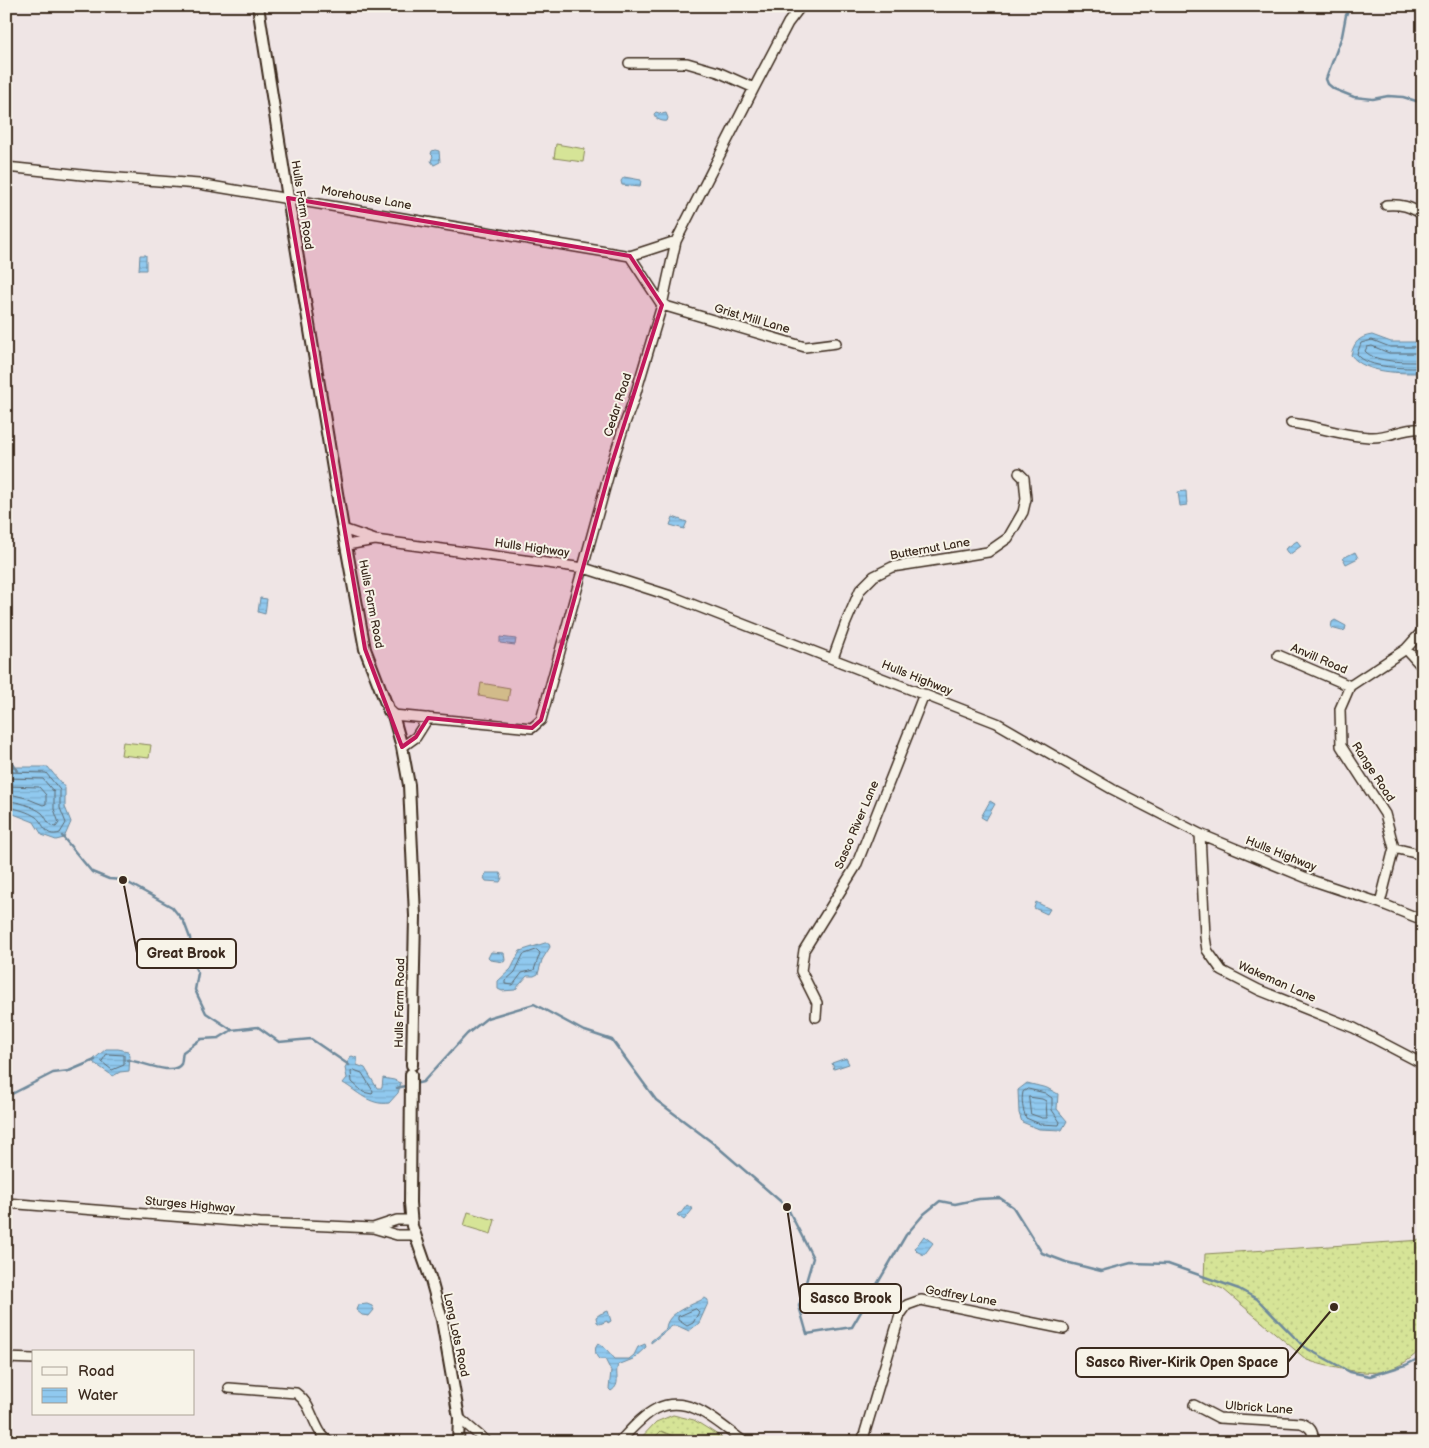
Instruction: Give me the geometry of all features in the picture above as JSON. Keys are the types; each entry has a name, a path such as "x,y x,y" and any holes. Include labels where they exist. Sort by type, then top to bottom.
{"main road":[{"name":"Hulls Farm Road","path":"258,6 343,529 348,545 365,649 393,716 402,747 409,785 415,916 410,1207"},
{"name":"Long Lots Road","path":"410,1207 414,1235 431,1280 442,1320 459,1418 458,1442"}],"street":[{"name":"Cedar Road","path":"393,716 532,728 541,720 612,466 662,305 676,241 788,23 801,6"},
{"path":"629,63 687,63 718,72 754,88"},
{"name":"Morehouse Lane","path":"6,167 199,184 630,256 676,241"},
{"path":"1386,205 1402,205 1413,208 1423,215"},
{"path":"630,256 662,305"},
{"name":"Grist Mill Lane","path":"662,305 805,347 836,343"},
{"path":"1292,422 1364,437 1376,437 1413,428 1423,429"},
{"name":"Butternut Lane","path":"834,658 845,625 860,590 874,576 892,566 988,552 1008,538 1022,512 1026,499 1024,478 1019,472"},
{"name":"Hulls Highway","path":"343,529 375,540 584,568 671,596 997,723 1112,789 1200,834 1314,881 1380,903 1423,920"},
{"name":"Hulls Highway","path":"348,545 375,540"},
{"path":"1350,686 1406,649 1423,630"},
{"path":"1406,649 1423,668"},
{"name":"Anvill Road","path":"1278,655 1350,686"},
{"name":"Range Road","path":"1350,686 1340,709 1340,746 1384,814 1394,848"},
{"name":"Sasco River Lane","path":"816,1018 817,1003 801,970 804,950 856,866 924,694"},
{"path":"402,747 416,737 428,718"},
{"name":"Wakeman Lane","path":"1200,834 1207,950 1222,971 1259,990 1354,1028 1423,1064"},
{"path":"1380,903 1394,848 1423,855"},
{"name":"Sturges Highway","path":"6,1203 260,1223 372,1228 397,1235 414,1235"},
{"name":"Sturges Highway","path":"372,1228 397,1220 411,1220"},
{"name":"Godfrey Lane","path":"862,1442 900,1316 907,1305 921,1300 1064,1329"},
{"path":"6,1358 32,1359"},
{"path":"229,1388 296,1393 306,1403 326,1440 330,1442"},
{"path":"619,1442 656,1408 676,1403 696,1408 744,1442"},
{"name":"Ulbrick Lane","path":"1194,1405 1219,1418 1301,1423 1309,1426 1313,1432 1314,1442"},
{"path":"459,1418 487,1442"}],"highlighted area":[{"path":"288,198 630,256 662,305 611,466 541,720 532,728 428,718 416,737 402,747 365,649"}],"green space":[{"path":"556,144 585,149 583,162 554,158"},
{"path":"481,683 510,688 508,701 479,696"},
{"path":"123,742 151,745 149,758 121,755"},
{"path":"468,1212 495,1220 491,1234 464,1226"},
{"path":"1423,1240 1423,1346 1405,1362 1395,1368 1384,1371 1356,1371 1307,1360 1223,1289 1204,1281 1205,1254"},
{"path":"673,1415 694,1420 729,1442 637,1442 656,1422"},
{"path":"661,1431 687,1442 653,1442"}],"water":[{"path":"656,112 666,113 667,121 657,119 654,114"},
{"path":"435,150 439,151 440,162 434,165 431,161 433,156 431,154"},
{"path":"624,177 641,180 640,187 622,185 621,181"},
{"path":"140,255 146,255 146,270 139,270"},
{"path":"1372,335 1391,342 1423,342 1423,373 1384,371 1365,366 1357,361 1351,355 1354,347 1360,339"},
{"path":"1186,491 1187,505 1180,506 1178,492"},
{"path":"673,517 687,522 684,529 670,525"},
{"path":"1297,541 1301,546 1289,555 1285,549"},
{"path":"1355,552 1358,558 1346,564 1343,558"},
{"path":"260,598 267,599 265,614 258,612"},
{"path":"1335,620 1346,626 1345,630 1331,628 1332,622"},
{"path":"500,637 516,639 515,645 500,643"},
{"path":"6,767 48,767 65,788 65,807 71,822 64,838 56,840 42,835 34,822 6,811"},
{"path":"990,801 995,804 986,820 981,817"},
{"path":"486,873 500,873 502,878 500,882 486,881 484,878"},
{"path":"1036,902 1050,909 1047,914 1034,908"},
{"path":"549,943 550,947 542,960 538,974 527,976 515,990 502,991 498,989 498,981 511,969 520,951"},
{"path":"491,952 504,953 504,962 490,960 488,958"},
{"path":"106,1049 128,1051 130,1056 129,1071 120,1072 113,1076 94,1063 93,1060"},
{"path":"352,1056 357,1058 357,1065 365,1068 377,1088 382,1088 383,1078 401,1083 398,1093 389,1103 370,1100 343,1083 347,1078 345,1068"},
{"path":"846,1058 849,1064 834,1069 832,1063"},
{"path":"1027,1083 1047,1088 1058,1094 1057,1109 1067,1121 1062,1130 1039,1129 1022,1122 1019,1113 1018,1090"},
{"path":"687,1205 693,1209 684,1220 677,1215"},
{"path":"924,1236 933,1243 924,1255 916,1251 915,1248"},
{"path":"705,1298 708,1300 708,1303 699,1323 689,1331 678,1326 672,1326 651,1343 666,1329 670,1318 687,1306"},
{"path":"367,1304 372,1306 374,1310 369,1316 362,1315 356,1310 358,1305"},
{"path":"608,1311 611,1321 600,1324 597,1322 596,1317"},
{"path":"598,1343 615,1359 629,1359 634,1355 638,1347 645,1344 646,1347 633,1359 618,1365 617,1382 611,1391 609,1389 611,1371 605,1359 599,1359 597,1356 596,1349"}],"waterway":[{"path":"1351,6 1346,15 1342,36 1326,79 1328,84 1334,89 1354,97 1373,99 1388,96 1403,97 1423,103"},
{"path":"6,753 17,771"},
{"path":"62,836 92,872 109,879 123,880 172,907 184,922 190,938 192,962 198,973 195,990 206,1013 232,1030"},
{"path":"414,1084 423,1082 467,1034 487,1018 534,1004 582,1030 612,1040 656,1100 713,1143 787,1207 813,1258 799,1306 807,1334 852,1327 906,1235 924,1214 940,1201 955,1204 979,1199 1000,1198 1013,1207 1042,1253 1066,1262 1101,1271 1131,1263 1168,1264 1239,1289 1257,1299 1304,1347 1350,1372 1370,1376 1406,1365 1423,1356"},
{"path":"127,1060 164,1069 177,1068 181,1064 183,1052 201,1039 219,1038 232,1030 258,1027 279,1042 311,1039 349,1065"},
{"path":"6,1097 53,1073 69,1071 95,1060"},
{"path":"397,1088 409,1085"}],"place":[{"name":"Great Brook","path":"123,880"},
{"name":"Sasco Brook","path":"787,1207"},
{"name":"Sasco River-Kirik Open Space","path":"1334,1307"}]}
